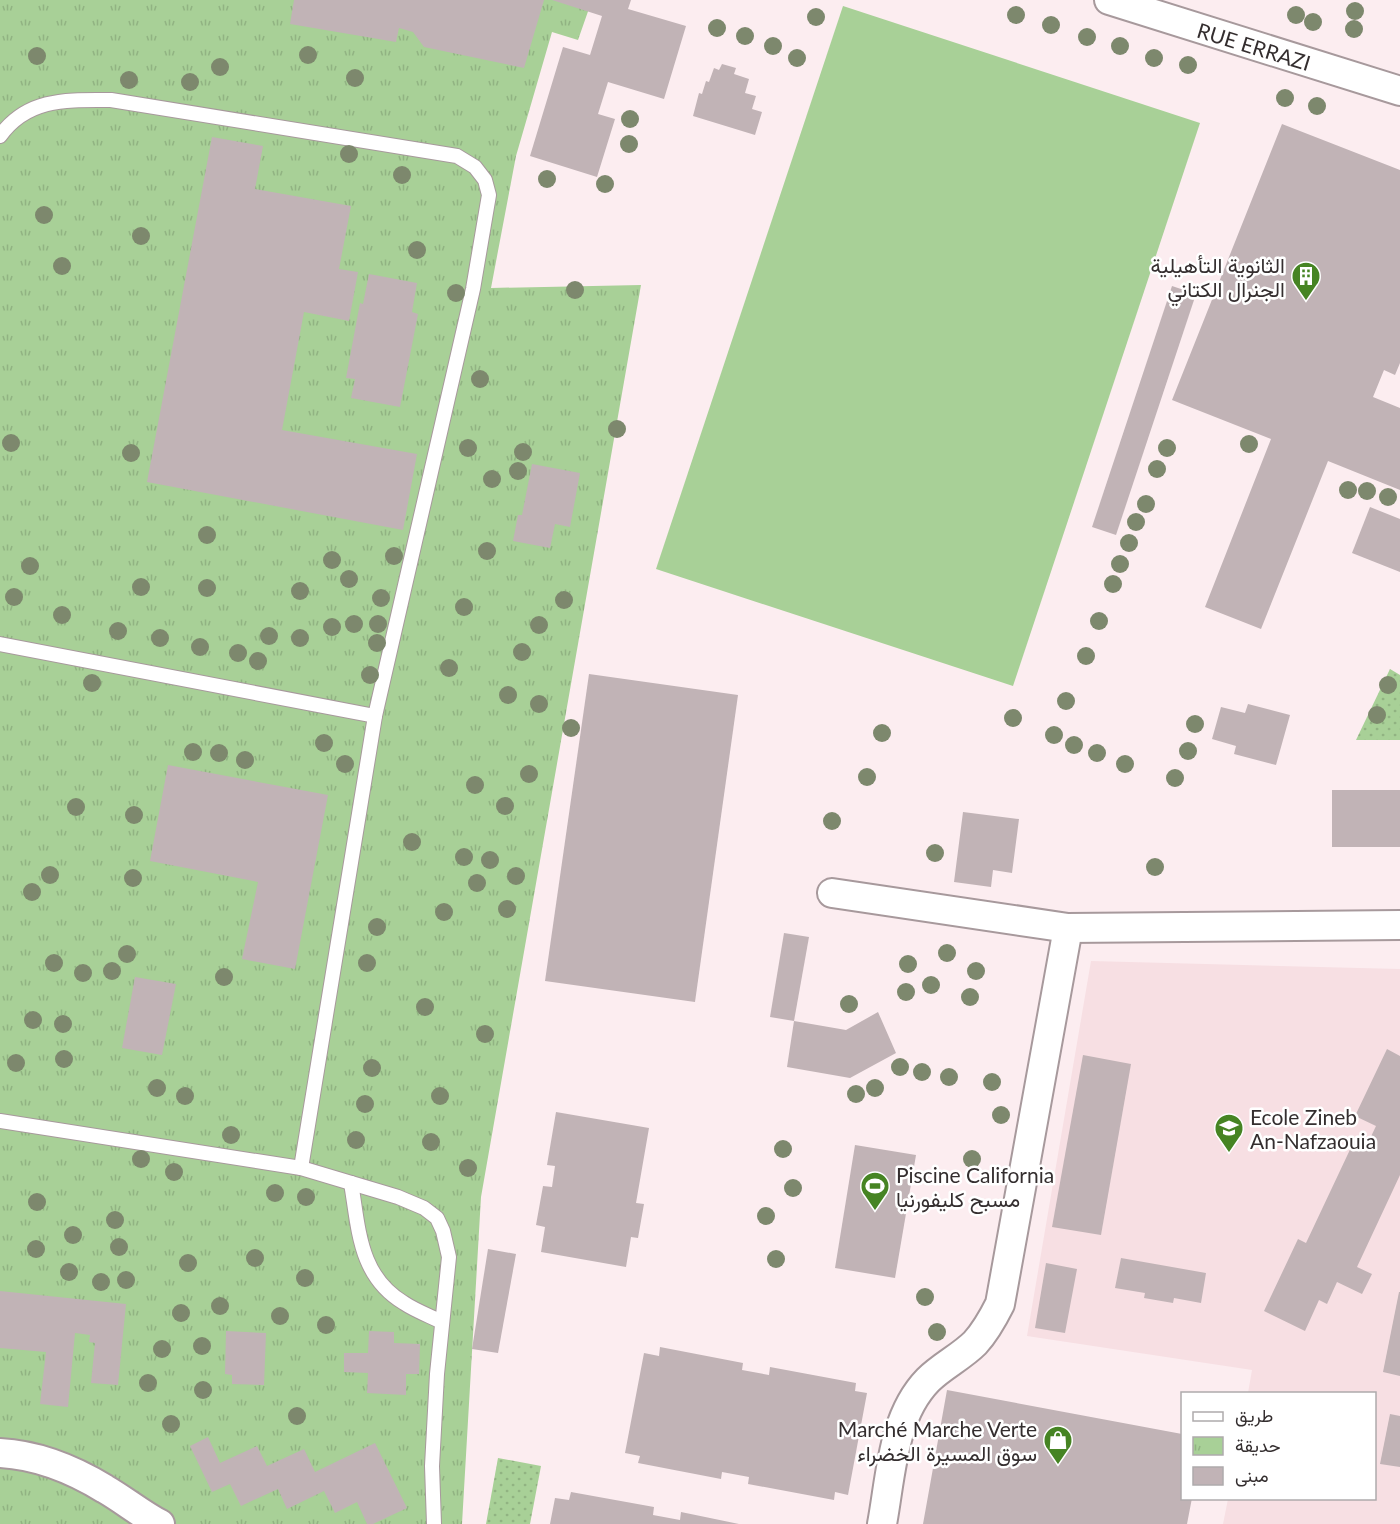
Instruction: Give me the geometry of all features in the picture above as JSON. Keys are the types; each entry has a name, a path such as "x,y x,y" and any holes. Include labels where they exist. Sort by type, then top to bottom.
{"street":[{"name":"RUE ERRAZI","path":"1110,0 1400,91"},
{"path":"832,893 1068,928 1400,925"},
{"path":"882,1524 897,1440 908,1407 927,1382 974,1343 990,1324 1000,1304 1068,928"},
{"path":"0,1453 12,1453 60,1466 105,1488 160,1524"}],"lane":[{"path":"0,136 16,119 36,106 61,100 111,100 457,156 475,167 485,180 489,195 473,289 375,716 301,1168"},
{"path":"0,644 375,716"},
{"path":"0,1121 301,1168 398,1197 424,1208 437,1218 443,1231 449,1257 437,1374 432,1466 434,1524"},
{"path":"351,1183 362,1242 371,1272 384,1288 404,1304 442,1322"}],"shaded area":[{"name":"Ecole Zineb An-Nafzaouia","path":"1091,961 1400,969 1400,1524 1223,1524 1228,1500 1376,1500 1376,1392 1248,1392 1252,1370 1027,1336"}],"green space":[{"path":"0,0 592,0 578,40 552,32 516,156 491,288 641,285 481,1197 462,1524 0,1524"},
{"path":"843,6 1200,123 1013,686 656,569"},
{"path":"1390,669 1400,675 1400,740 1356,740"},
{"path":"498,1458 541,1466 530,1524 486,1524"}],"building":[{"path":"294,0 544,0 524,68 424,47 413,32 399,28 396,42 290,24"},
{"path":"552,0 631,0 628,9 686,26 664,99 608,82 598,114 615,119 597,177 530,156 563,47 590,55 602,16"},
{"path":"722,64 736,68 734,74 749,79 745,93 756,96 752,109 762,112 755,135 693,116 699,93 702,94 706,81 709,82 714,68 719,70"},
{"name":"الثانوية التأهيلية الجنرال الكتاني","path":"1282,124 1400,170 1400,363 1395,375 1384,370 1373,397 1400,408 1400,490 1328,461 1261,629 1205,607 1271,439 1172,400"},
{"path":"212,137 263,146 255,189 351,206 339,269 358,272 349,321 304,312 282,430 417,454 403,530 147,482"},
{"path":"369,274 417,283 412,312 418,314 400,407 351,398 355,379 346,378 360,303 363,304"},
{"path":"1172,286 1196,294 1116,535 1092,527"},
{"path":"532,464 580,473 570,527 555,524 550,548 513,541 518,515 522,515"},
{"path":"1370,507 1400,519 1400,572 1352,553"},
{"path":"589,674 738,695 695,1002 545,981"},
{"path":"1248,704 1290,715 1276,765 1234,754 1236,746 1212,739 1221,707 1245,713"},
{"path":"168,765 328,795 295,969 242,959 258,882 150,861"},
{"path":"1332,790 1400,790 1400,847 1332,847"},
{"path":"963,812 1019,819 1012,873 993,870 991,887 954,882"},
{"path":"784,933 809,937 794,1021 770,1017"},
{"path":"135,977 176,984 162,1055 122,1048"},
{"path":"878,1012 896,1053 850,1078 787,1067 794,1021 846,1030"},
{"path":"1387,1049 1400,1056 1400,1175 1357,1267 1372,1274 1362,1294 1337,1282 1327,1304 1319,1300 1305,1331 1264,1311 1298,1239 1306,1243 1355,1139 1367,1145 1376,1126 1355,1116"},
{"path":"1083,1055 1131,1064 1101,1235 1052,1227"},
{"path":"556,1112 649,1128 636,1203 644,1204 638,1238 631,1237 626,1267 541,1252 545,1227 536,1225 543,1186 552,1187 555,1166 547,1165"},
{"name":"Piscine California مسبح كليفورنيا","path":"855,1145 916,1155 895,1278 835,1268"},
{"path":"488,1249 516,1254 498,1353 472,1349"},
{"path":"1121,1258 1206,1273 1201,1303 1174,1298 1173,1303 1144,1298 1145,1293 1115,1288"},
{"path":"1046,1263 1077,1269 1065,1333 1035,1328"},
{"path":"0,1291 126,1304 118,1385 91,1383 95,1343 89,1342 90,1335 75,1333 68,1407 40,1404 46,1352 0,1348"},
{"path":"1400,1292 1400,1376 1383,1372"},
{"path":"226,1331 266,1333 264,1385 232,1384 232,1375 225,1374"},
{"path":"369,1331 394,1332 394,1343 420,1344 419,1374 406,1374 406,1395 367,1393 368,1373 344,1372 344,1353 368,1353"},
{"path":"660,1347 743,1363 742,1370 769,1375 770,1367 856,1383 855,1391 867,1393 848,1495 835,1492 834,1500 748,1484 749,1477 722,1472 721,1479 638,1463 640,1456 625,1453 644,1353 659,1356"},
{"name":"Marché Marche Verte سوق المسيرة الخضراء","path":"947,1390 1181,1434 1181,1500 1192,1500 1187,1524 923,1524"},
{"path":"1390,1414 1400,1416 1400,1467 1380,1464"},
{"path":"208,1437 220,1463 257,1446 267,1466 304,1449 315,1472 375,1443 407,1508 373,1524 367,1524 357,1502 335,1513 324,1491 287,1509 278,1489 241,1506 230,1484 212,1492 190,1446"},
{"path":"571,1492 654,1507 653,1515 680,1520 681,1512 739,1524 550,1524 555,1498 569,1500"}],"place":[{"name":"الثانوية التأهيلية الجنرال الكتاني","path":"1306,302"},
{"name":"Ecole Zineb An-Nafzaouia","path":"1229,1154"},
{"name":"Piscine California مسبح كليفورنيا","path":"875,1212"},
{"name":"Marché Marche Verte سوق المسيرة الخضراء","path":"1058,1466"}]}
